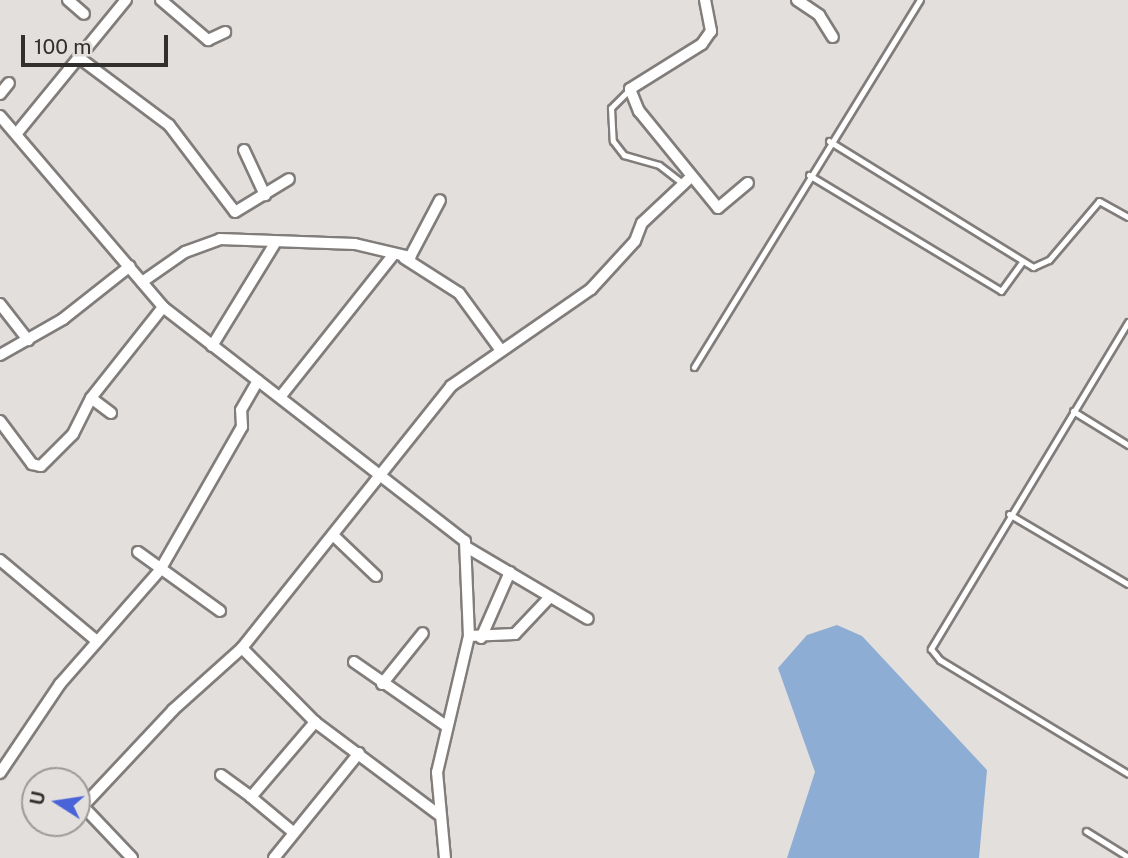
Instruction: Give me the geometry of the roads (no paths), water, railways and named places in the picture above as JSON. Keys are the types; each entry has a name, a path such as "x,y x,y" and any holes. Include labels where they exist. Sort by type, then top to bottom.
{"street":[{"path":"68,0 84,14"},
{"path":"17,133 82,60 126,0"},
{"path":"161,0 208,40 225,32"},
{"path":"704,0 711,31 702,44 630,89 639,111 687,180 718,208 748,183"},
{"path":"797,0 819,15 833,37"},
{"path":"82,60 169,125 235,212 289,179"},
{"path":"0,94 9,83"},
{"path":"0,116 163,307 449,523 468,548 588,619"},
{"path":"244,150 265,195"},
{"path":"91,792 173,710 242,648 334,536 379,471 451,386 500,349 591,289 635,242 642,223 687,180"},
{"path":"281,396 399,256 417,248 440,200"},
{"path":"142,282 208,242 274,245 355,244 399,256 459,293 500,349"},
{"path":"212,346 274,245"},
{"path":"0,355 28,340 130,266"},
{"path":"0,304 28,340"},
{"path":"0,421 32,464 41,466 73,434 90,398 163,307"},
{"path":"0,773 97,640 160,570 242,427 241,410 258,381"},
{"path":"90,398 111,413"},
{"path":"334,536 376,576"},
{"path":"445,858 438,814 437,772 469,636 468,548"},
{"path":"138,552 220,611"},
{"path":"0,560 97,640"},
{"path":"481,638 510,572"},
{"path":"469,636 481,638 515,634 549,598"},
{"path":"382,684 423,633"},
{"path":"242,648 316,722 438,814"},
{"path":"354,662 446,726"},
{"path":"251,797 316,722"},
{"path":"274,858 359,753"},
{"path":"221,775 293,832"},
{"path":"91,815 132,858"}],"lane":[{"path":"694,367 809,175 920,0"},
{"path":"630,89 611,108 613,141 624,155 659,165 687,180"},
{"path":"830,141 1021,263 1038,267 1049,260 1099,201 1128,217"},
{"path":"809,175 1001,291 1021,263"},
{"path":"1127,324 1009,514 931,649 940,660 1128,775"},
{"path":"1073,411 1128,445"},
{"path":"1009,514 1128,584"},
{"path":"1086,831 1128,857"}],"water":[{"path":"837,625 862,636 987,770 979,858 787,858 815,772 778,668 807,635"}]}
